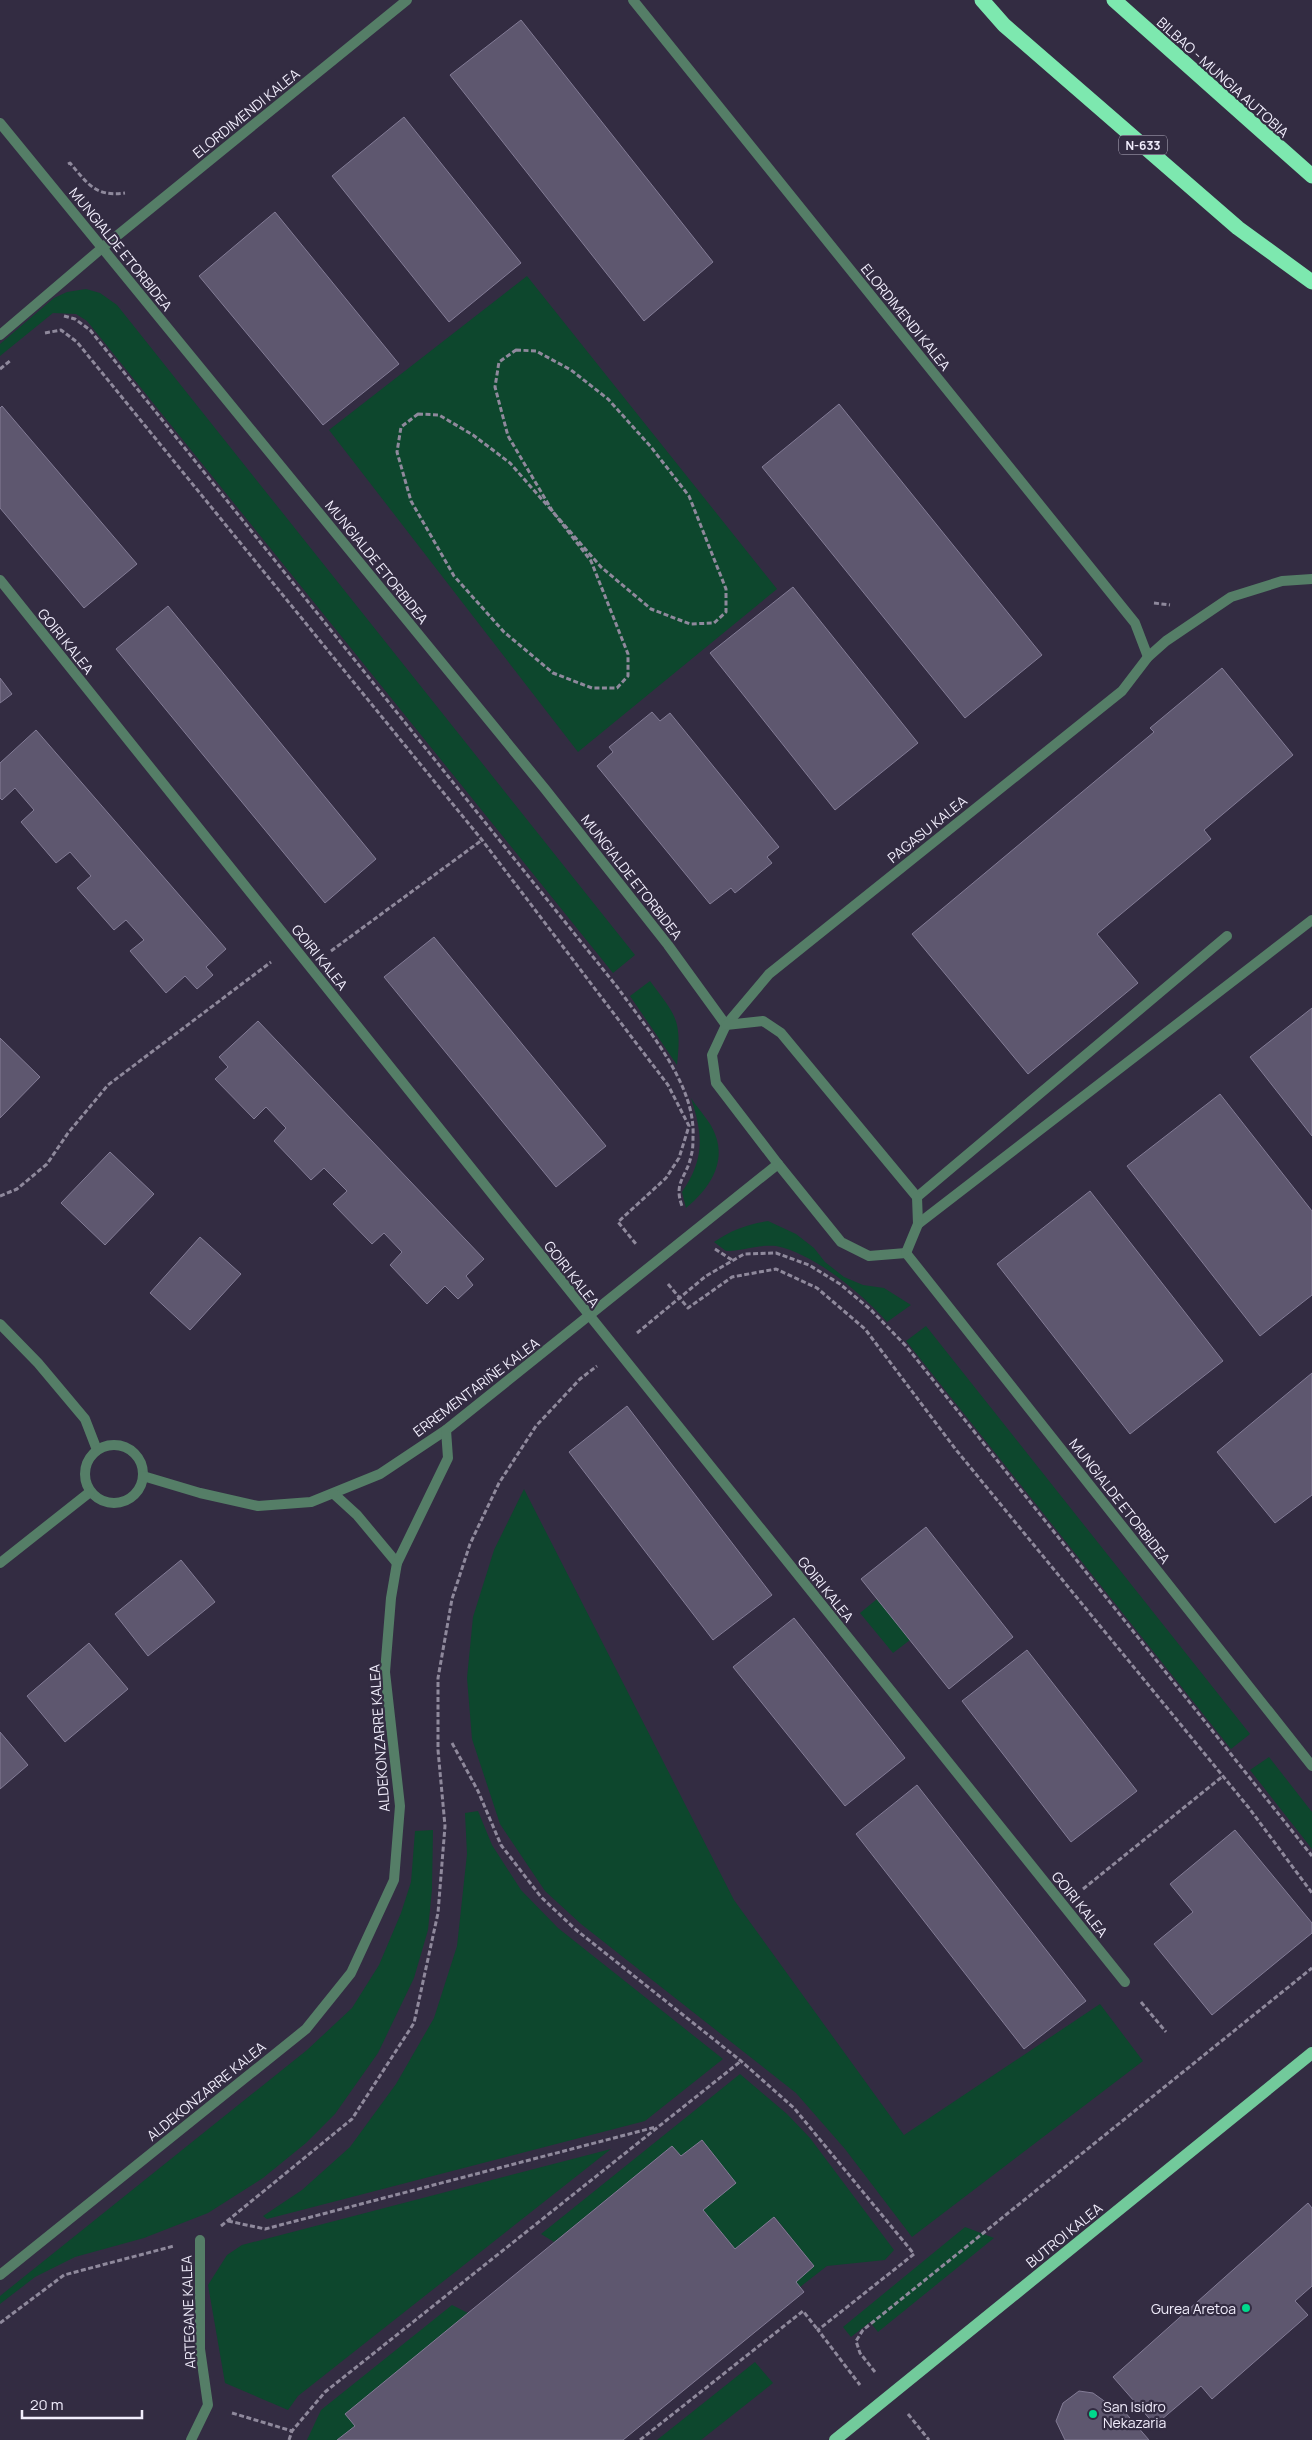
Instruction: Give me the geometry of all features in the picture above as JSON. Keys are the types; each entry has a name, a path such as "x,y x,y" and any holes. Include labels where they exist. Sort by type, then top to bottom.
{"highway":[{"name":"N-633","path":"982,0 1004,25 1238,228 1312,282"},
{"name":"BILBAO - MUNGIA AUTOBIA","path":"1114,0 1312,176"}],"main road":[{"name":"BUTROI KALEA","path":"835,2440 1312,2053"}],"street":[{"name":"ELORDIMENDI KALEA","path":"0,335 102,248 406,0"},
{"name":"ELORDIMENDI KALEA","path":"633,0 1135,623 1148,657"},
{"name":"MUNGIALDE ETORBIDEA","path":"0,123 545,788 668,946 726,1025"},
{"name":"PAGASU KALEA","path":"726,1025 769,974 1122,691 1148,657 1166,641 1231,597 1282,581 1312,579"},
{"name":"GOIRI KALEA","path":"0,580 292,945 311,966 588,1316 1125,1982"},
{"path":"918,1224 1312,920"},
{"path":"917,1197 1227,936"},
{"path":"763,1021 781,1033 917,1197 918,1224 906,1253 869,1256 841,1242 778,1164 716,1083 712,1055 726,1025 763,1021"},
{"name":"ERREMENTARIÑE KALEA","path":"143,1476 200,1493 258,1506 311,1502 380,1474 446,1430 778,1164"},
{"name":"MUNGIALDE ETORBIDEA","path":"906,1253 1312,1766"},
{"path":"0,1324 38,1363 84,1419 97,1450"},
{"name":"ALDEKONZARRE KALEA","path":"0,2275 306,2029 351,1973 394,1880 400,1806 385,1672 391,1598 397,1563 448,1458 446,1430"},
{"path":"115,1444 125,1447 139,1458 143,1476 135,1495 127,1501 117,1504 107,1503 98,1499 90,1492 84,1474 90,1456 97,1450 115,1444"},
{"path":"0,1563 90,1492"},
{"path":"334,1494 357,1515 397,1563"},
{"name":"ARTEGANE KALEA","path":"200,2240 200,2350 208,2405"},
{"path":"191,2440 208,2405"}],"path":[{"path":"63,316 75,319 90,330 611,980 664,1053 680,1083 690,1108 693,1134 691,1157 680,1178 678,1196 683,1209"},
{"path":"44,333 61,330 77,342 482,840 668,1085 689,1126 680,1158 666,1178 618,1222 652,1265 688,1308 732,1277 776,1269 817,1288 864,1329 958,1451 1223,1776 1312,1893"},
{"path":"553,512 510,463 464,430 438,415 418,414 401,427 397,452 411,501 454,576 504,632 553,673 592,688 617,688 628,676 628,654 591,561 553,512 508,436 495,387 499,362 516,350 536,351 571,370 608,399 651,447 689,496 726,589 726,612 714,622 690,624 651,609 602,567 553,512"},
{"path":"0,369 15,357"},
{"path":"1149,602 1176,606"},
{"path":"311,966 482,840"},
{"path":"0,1196 17,1189 47,1164 68,1134 108,1085 292,945"},
{"path":"0,2323 64,2275 200,2240 228,2221 352,2119 414,2023 438,1913 445,1826 438,1750 438,1678 452,1599 470,1544 499,1483 536,1426 580,1379 706,1276 744,1254 776,1252 809,1265 840,1284 871,1310 906,1346 1312,1856"},
{"path":"452,1743 478,1791 501,1845 541,1897 575,1929 741,2061 794,2108 914,2254 818,2330"},
{"path":"1063,1906 1223,1776"},
{"path":"877,2374 860,2353 856,2341 863,2330 1312,1968"},
{"path":"1125,1982 1166,2032"},
{"path":"290,2440 292,2430 325,2392 741,2061"},
{"path":"228,2221 265,2229 657,2127"},
{"path":"640,2440 803,2311 864,2390"},
{"path":"208,2405 292,2430"}],"green space":[{"path":"527,276 777,589 578,752 329,430"},
{"path":"86,289 100,293 117,305 635,955 613,973 87,321 76,314 53,313 0,356 0,344 54,298 67,292"},
{"path":"650,981 666,1002 678,1027 677,1065 630,996"},
{"path":"691,1098 713,1129 719,1156 717,1166 708,1185 686,1208 682,1192 695,1169 700,1146 698,1124"},
{"path":"768,1221 796,1234 814,1248 825,1262 844,1277 863,1285 884,1288 911,1305 887,1322 851,1287 806,1257 776,1246 726,1251 714,1242 740,1228"},
{"path":"926,1326 1250,1734 1231,1749 906,1341"},
{"path":"524,1489 734,1900 904,2135 1100,2004 1143,2061 912,2237 845,2149 796,2093 581,1924 545,1891 500,1824 472,1739 467,1678 473,1617 494,1550"},
{"path":"877,1599 910,1640 893,1653 860,1613"},
{"path":"1269,1757 1312,1812 1312,1849 1250,1770"},
{"path":"478,1811 492,1845 521,1890 558,1928 723,2059 645,2121 267,2219 263,2216 302,2190 350,2147 396,2084 434,2018 457,1946 467,1854 465,1813"},
{"path":"433,1830 432,1889 428,1930 414,1978 378,2053 335,2114 306,2143 263,2178 208,2213 144,2238 75,2257 35,2277 0,2304 0,2296 307,2050 352,2008 379,1965 401,1913 411,1882 415,1831"},
{"path":"740,2074 787,2114 810,2138 894,2250 885,2260 827,2266 800,2287 796,2282 814,2266 775,2217 735,2249 703,2210 736,2183 702,2140 681,2156 672,2146 554,2242 541,2234"},
{"path":"611,2149 298,2396 288,2410 225,2383 208,2285 227,2255 242,2245"},
{"path":"965,2227 994,2238 878,2332 870,2322 851,2337 843,2327"},
{"path":"452,2305 468,2313 345,2414 355,2426 337,2440 307,2440 321,2410"},
{"path":"755,2362 773,2383 701,2440 657,2440"}],"building":[{"path":"521,20 713,262 644,321 450,75"},
{"path":"404,117 521,263 449,322 332,176"},
{"path":"275,212 399,364 323,425 199,276"},
{"path":"839,404 1042,655 965,718 762,467"},
{"path":"2,406 137,564 84,608 0,508 0,408"},
{"path":"793,587 918,743 835,810 710,653"},
{"path":"168,606 376,859 325,903 116,649"},
{"path":"1222,668 1293,755 1204,830 1211,839 1097,934 1138,983 1028,1074 912,934 1154,732 1150,728"},
{"path":"0,678 12,694 0,703"},
{"path":"652,712 660,721 670,713 779,847 767,857 772,863 735,893 731,888 710,904 597,766 613,752 609,747"},
{"path":"36,730 226,949 206,967 213,975 197,989 185,976 166,993 130,951 144,940 126,920 114,930 77,888 91,876 70,852 56,863 21,822 34,810 15,788 2,800 0,798 0,763"},
{"path":"434,937 606,1146 556,1187 384,977"},
{"path":"1312,1008 1312,1136 1250,1057"},
{"path":"258,1021 484,1259 466,1276 473,1285 458,1299 445,1286 427,1304 390,1265 402,1252 384,1233 372,1244 333,1204 347,1191 324,1168 311,1180 274,1141 286,1128 266,1107 254,1119 215,1079 228,1067 219,1057"},
{"path":"0,1038 40,1077 0,1118"},
{"path":"1220,1094 1312,1211 1312,1295 1260,1336 1127,1166"},
{"path":"110,1152 154,1194 105,1245 61,1203"},
{"path":"1090,1191 1223,1361 1130,1434 997,1264"},
{"path":"200,1237 241,1274 190,1330 150,1293"},
{"path":"1312,1373 1312,1495 1275,1523 1217,1452"},
{"path":"627,1406 772,1595 713,1640 569,1452"},
{"path":"926,1527 1013,1637 949,1689 861,1579"},
{"path":"181,1560 215,1602 148,1656 115,1614"},
{"path":"794,1618 905,1758 845,1806 733,1667"},
{"path":"89,1643 128,1689 65,1742 27,1696"},
{"path":"1027,1650 1137,1791 1071,1842 962,1701"},
{"path":"0,1732 28,1765 0,1789"},
{"path":"917,1785 1086,2001 1024,2049 856,1834"},
{"path":"1235,1830 1312,1923 1312,1933 1212,2015 1154,1944 1193,1912 1170,1884"},
{"path":"702,2140 736,2183 703,2210 735,2249 774,2217 814,2266 796,2282 804,2292 623,2440 337,2440 355,2426 345,2414 672,2146 681,2156"},
{"name":"Gurea Aretoa","path":"1308,2203 1312,2208 1312,2286 1295,2301 1308,2315 1212,2399 1201,2386 1155,2425 1113,2377"},
{"name":"San Isidro Nekazaria","path":"1079,2391 1093,2393 1114,2408 1117,2403 1149,2440 1065,2440 1056,2421 1063,2403"}],"place":[{"name":"Gurea Aretoa","path":"1246,2308"},
{"name":"San Isidro Nekazaria","path":"1093,2414"}]}
